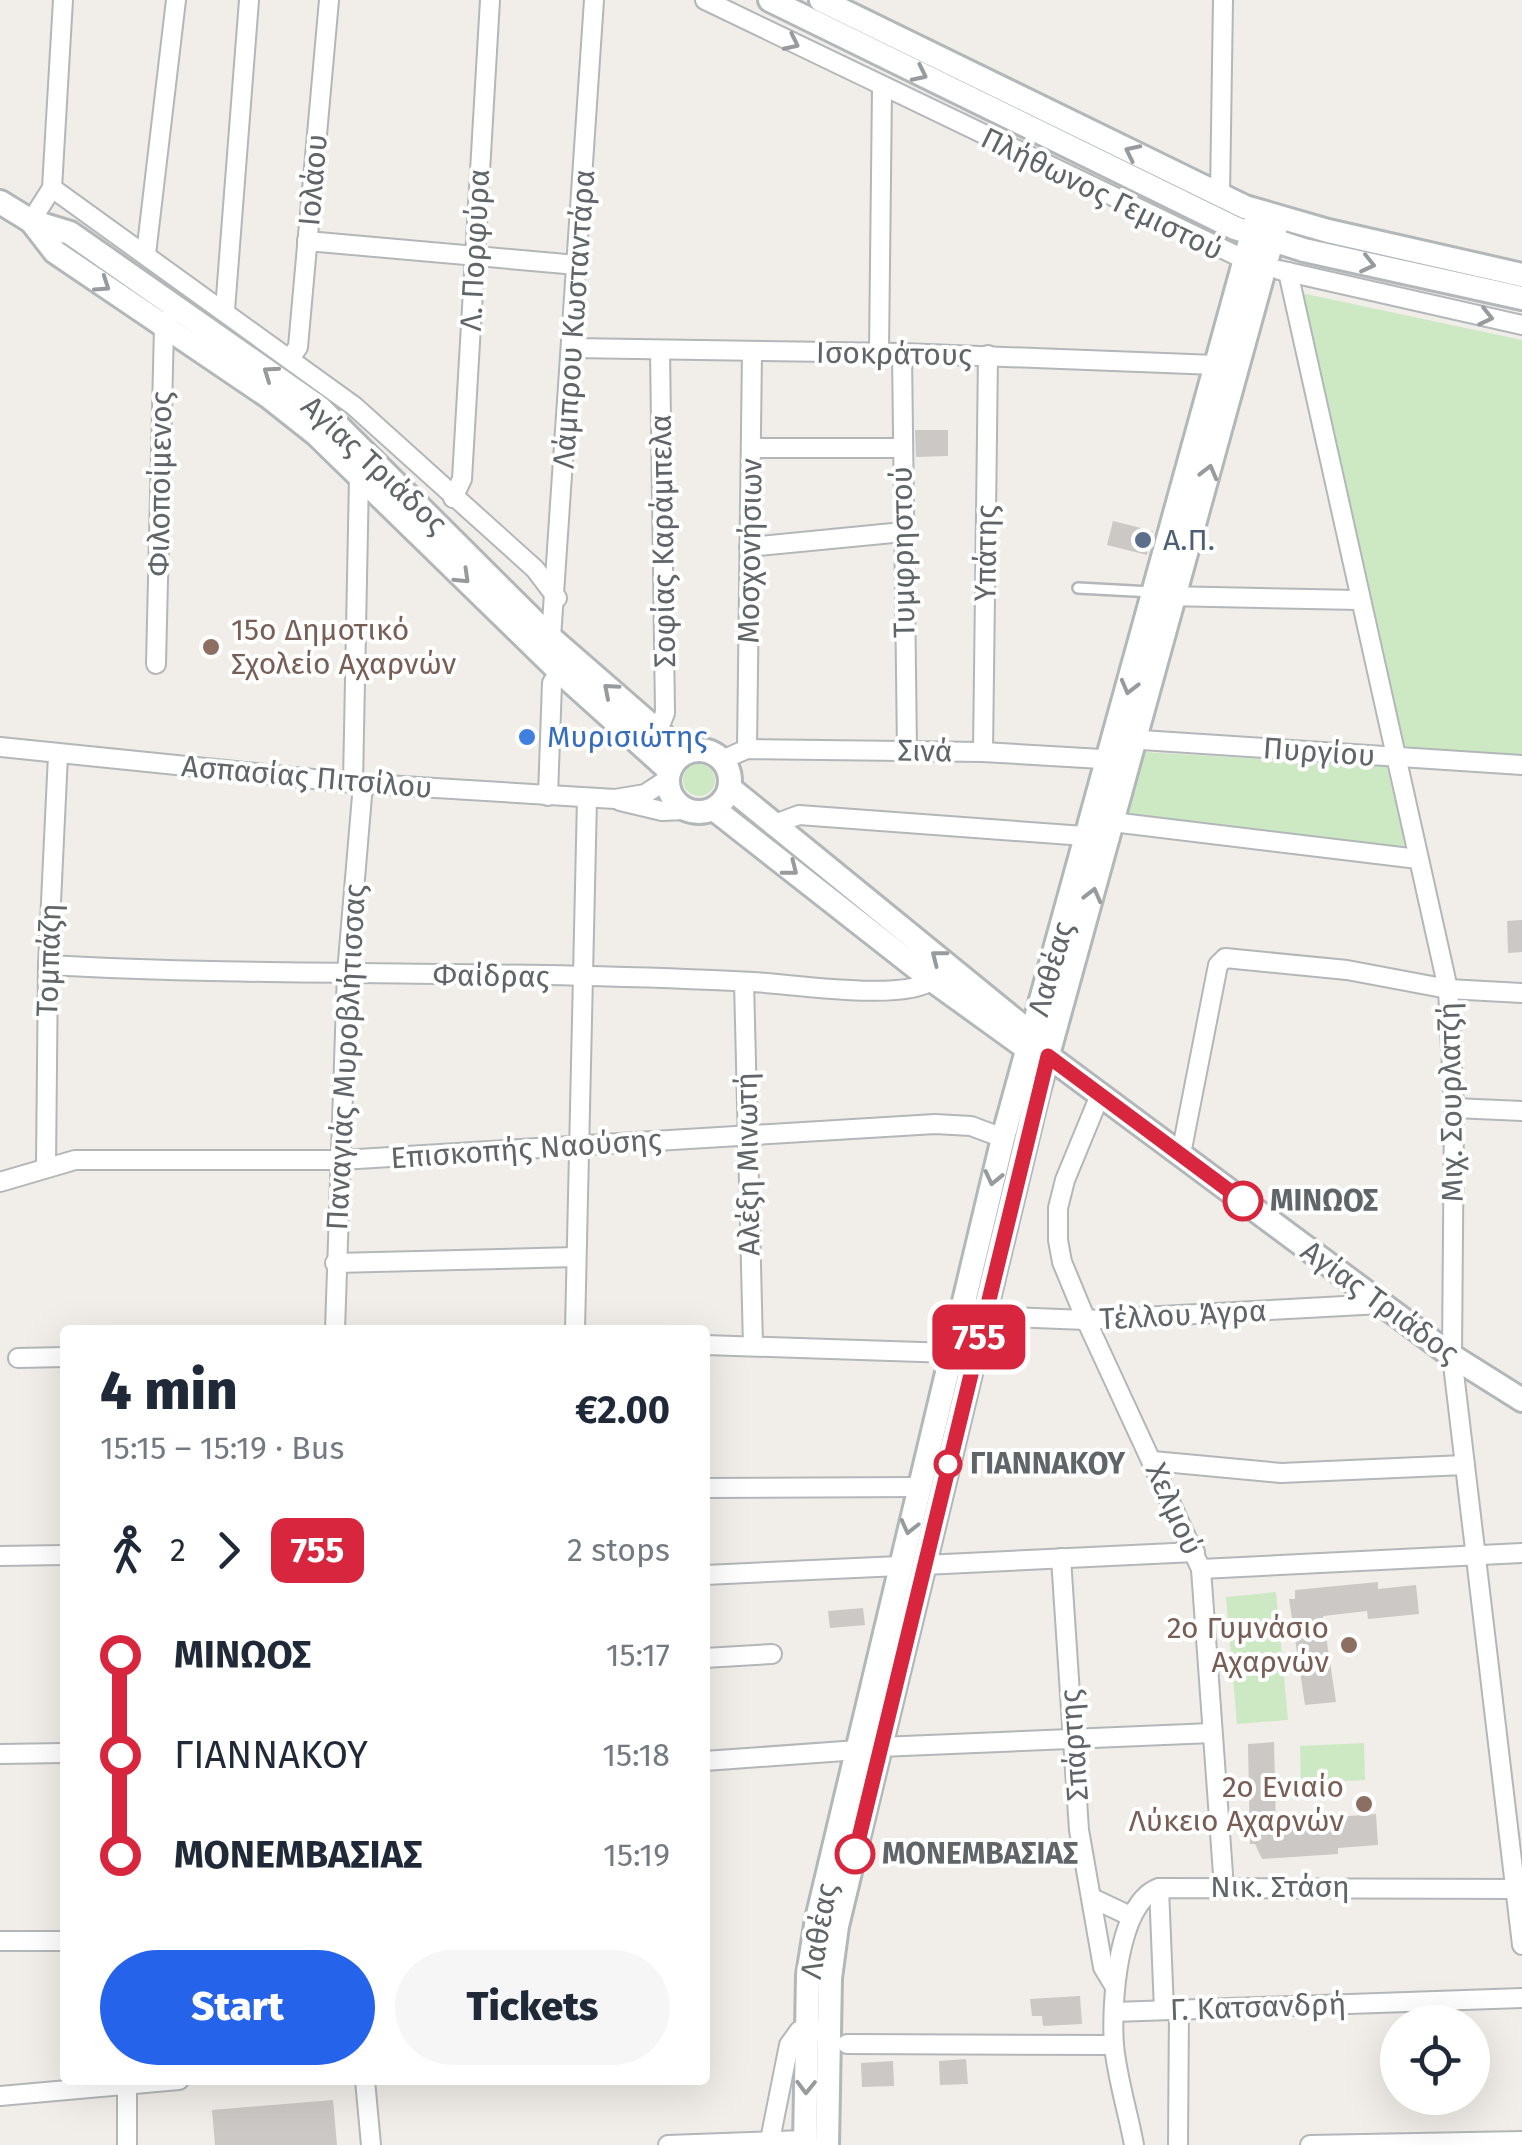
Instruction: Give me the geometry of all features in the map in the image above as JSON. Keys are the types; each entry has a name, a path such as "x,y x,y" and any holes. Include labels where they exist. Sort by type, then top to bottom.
{"street":[{"path":"31,221 52,188 64,0"},
{"path":"146,254 176,0"},
{"path":"225,310 249,0"},
{"name":"Ιολάου","path":"291,357 298,347 328,0"},
{"name":"Λ. Πορφύρα","path":"452,498 462,479 490,0"},
{"name":"Λάμπρου Κωσταντάρα","path":"551,638 557,598 594,0"},
{"name":"Πλήθωνος Γεμιστού","path":"705,0 882,88 1266,267 1522,325"},
{"name":"Πλήθωνος Γεμιστού","path":"770,0 1265,227 1522,298"},
{"name":"Πλήθωνος Γεμιστού","path":"820,0 1220,195 1265,227 1522,275"},
{"path":"1220,195 1222,0"},
{"path":"878,352 882,88"},
{"name":"Αγίας Τριάδος","path":"52,188 354,406 535,569 557,598"},
{"name":"Αγίας Τριάδος","path":"0,202 31,221 55,252 171,316 366,468 551,638 564,663 658,731 673,768 672,797 686,810"},
{"name":"Λαθέας","path":"812,2143 837,1926 899,1566 1003,1138 1037,1046 1164,596 1266,267 1265,227"},
{"path":"307,240 578,265"},
{"name":"Λαθέας","path":"1164,596 1216,365 1266,267"},
{"name":"Μιχ. Σουρλατζή","path":"1266,267 1359,600 1448,988 1454,1108 1452,1356 1475,1552 1514,1803 1522,1946"},
{"name":"Φιλοποίμενος","path":"156,664 171,316"},
{"name":"Ισοκράτους","path":"572,348 878,352 1216,365"},
{"name":"Σοφίας Καράμπελα","path":"658,731 665,713 660,350"},
{"name":"Μοσχονήσιων","path":"748,748 752,352"},
{"name":"Τυμφρηστού","path":"902,353 907,751"},
{"name":"Υπάτης","path":"983,752 988,355"},
{"path":"751,448 902,448"},
{"name":"Αγίας Τριάδος","path":"366,468 673,768"},
{"name":"Παναγιάς Μυροβλήτισσας","path":"335,1325 358,783 366,468"},
{"path":"750,547 902,532"},
{"path":"1164,596 1359,600"},
{"path":"548,796 552,683 564,663"},
{"name":"Ασπασίας Πιτσίλου","path":"0,747 358,783 615,799 645,794 673,768"},
{"name":"Σινά","path":"722,760 748,748 983,752 1123,749"},
{"name":"Πυργίου","path":"1123,749 1522,766"},
{"path":"673,768 704,750 722,760 730,788 714,809 700,813 686,810"},
{"name":"Τομπάζη","path":"46,1166 48,965 58,755"},
{"name":"Αγίας Τριάδος","path":"730,788 1100,1095 1452,1356 1522,1400"},
{"path":"575,1325 587,798"},
{"name":"Ασπασίας Πιτσίλου","path":"615,799 645,809 686,810"},
{"name":"Αγίας Τριάδος","path":"714,809 932,980 1037,1046"},
{"path":"772,826 799,815 1101,829 1418,859"},
{"path":"1181,1154 1218,966 1235,956 1448,988 1522,993"},
{"name":"Φαίδρας","path":"48,965 202,974 582,978 906,990 932,980"},
{"name":"Αλέξη Μινωτή","path":"744,982 752,1346"},
{"name":"Λαθέας","path":"869,1749 924,1565 984,1316 1037,1046"},
{"name":"Χελμού","path":"1100,1095 1058,1208 1062,1262 1198,1560 1224,1888"},
{"path":"1454,1108 1522,1110"},
{"name":"Επισκοπής Ναούσης","path":"0,1182 75,1160 341,1160 934,1124 971,1126 1003,1138"},
{"path":"335,1264 576,1257"},
{"name":"Τέλλου Άγρα","path":"984,1316 1086,1320 1381,1304"},
{"path":"710,1345 951,1353"},
{"path":"18,1358 60,1357"},
{"path":"1153,1461 1281,1472 1465,1465"},
{"path":"710,1488 919,1487"},
{"path":"924,1565 1061,1558 1198,1560 1522,1553"},
{"path":"0,1556 60,1554"},
{"name":"Σπάρτης","path":"1061,1558 1079,1830 1104,1967 1115,1987"},
{"path":"710,1574 899,1566"},
{"path":"710,1658 772,1654"},
{"path":"710,1761 1212,1733"},
{"path":"0,1754 60,1752"},
{"path":"1134,2145 1114,2045 1115,1987 1130,1916 1142,1896 1159,1888 1171,2009 1178,2145"},
{"name":"Νικ. Στάση","path":"1159,1888 1518,1888"},
{"path":"1092,1898 1130,1916"},
{"path":"0,1941 60,1941"},
{"name":"Γ. Κατσανδρή","path":"1114,2012 1522,1998"},
{"path":"770,2143 789,2045 799,2030 827,2035 1114,2045"},
{"path":"0,2096 145,2085"},
{"path":"365,2085 370,2145"},
{"path":"127,2088 128,2145"},
{"path":"1310,2145 1522,2141"},
{"path":"668,2145 812,2143"}],"lane":[{"path":"1078,588 1164,596"}],"green space":[{"path":"1301,293 1522,340 1522,756 1403,748"},
{"path":"1143,752 1387,766 1406,849 1124,816"},
{"path":"699,764 710,769 715,780 710,791 699,796 688,791 683,780 688,769"},
{"path":"1276,1592 1288,1720 1237,1724 1226,1597"},
{"path":"1364,1743 1365,1780 1301,1783 1300,1746"}],"building":[{"path":"915,430 948,430 948,456 916,457"},
{"path":"1113,521 1153,531 1147,555 1107,545"},
{"path":"1522,920 1522,952 1508,953 1507,921"},
{"path":"1378,1582 1378,1589 1416,1585 1419,1614 1368,1619 1367,1611 1323,1616 1336,1702 1305,1705 1289,1599 1295,1599 1295,1590"},
{"path":"863,1608 865,1625 830,1628 828,1611"},
{"path":"1274,1742 1276,1830 1323,1826 1323,1818 1376,1814 1378,1845 1338,1848 1338,1854 1262,1859 1255,1844 1250,1844 1248,1744"},
{"path":"1080,1996 1082,2024 1043,2026 1042,2016 1032,2016 1030,1999"},
{"path":"966,2059 968,2084 940,2085 939,2061"},
{"path":"893,2061 894,2086 862,2087 861,2063"},
{"path":"333,2100 337,2145 215,2145 212,2110"}],"bus line":[{"name":"755","path":"855,1854 1048,1056 1243,1201"}],"place":[{"name":"Α.Π.","path":"1143,540"},
{"name":"15ο Δημοτικό Σχολείο Αχαρνών","path":"211,647"},
{"name":"Μυρισιώτης","path":"527,737"},
{"name":"ΜΙΝΩΟΣ","path":"1243,1201"},
{"name":"ΓΙΑΝΝΑΚΟΥ","path":"948,1464"},
{"name":"2ο Γυμνάσιο Αχαρνών","path":"1349,1645"},
{"name":"2ο Ενιαίο Λύκειο Αχαρνών","path":"1364,1804"},
{"name":"ΜΟΝΕΜΒΑΣΙΑΣ","path":"855,1854"}]}
